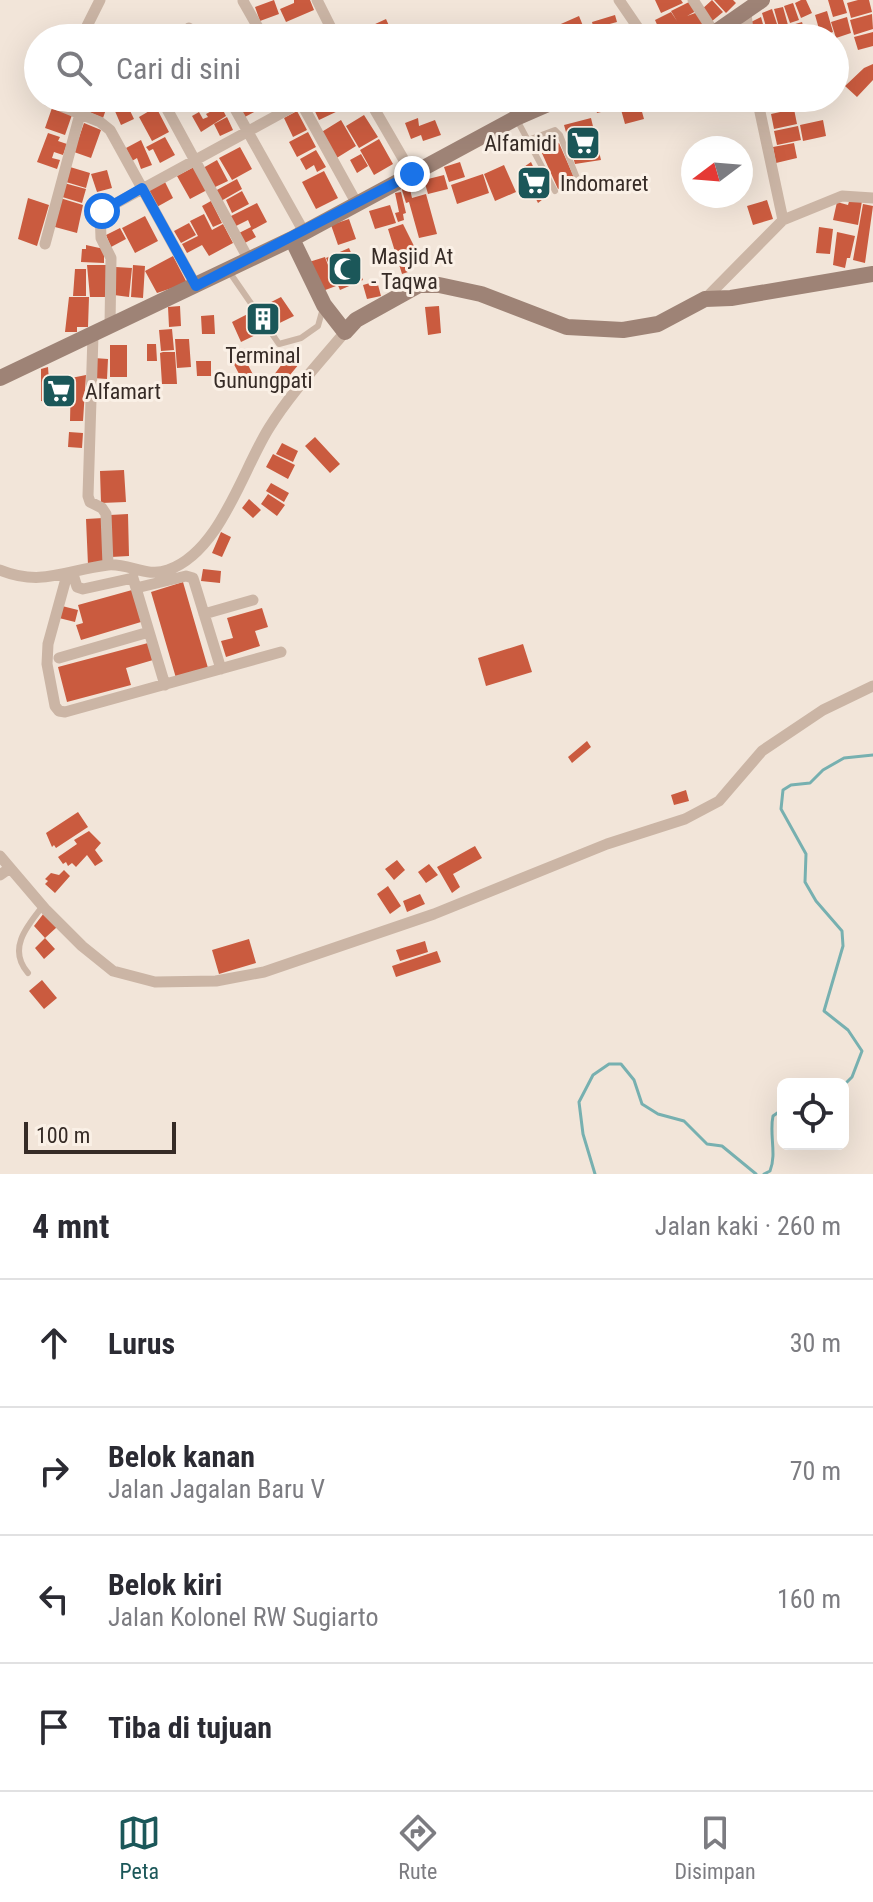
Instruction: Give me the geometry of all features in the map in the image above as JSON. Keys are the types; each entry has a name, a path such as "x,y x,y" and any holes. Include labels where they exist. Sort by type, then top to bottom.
{"main road":[{"path":"730,24 762,0"},
{"path":"0,378 249,260 530,112"},
{"path":"298,235 324,305 345,332 356,320 419,285 439,285 481,294 567,327 623,330 658,324 705,299 731,298 873,274"}],"street":[{"path":"88,24 100,0"},
{"path":"317,0 329,24"},
{"path":"619,0 635,24"},
{"path":"693,0 705,24"},
{"path":"243,1 256,24"},
{"path":"746,14 747,24"},
{"path":"75,112 107,126 196,286"},
{"path":"169,112 249,260"},
{"path":"237,112 298,235"},
{"path":"110,326 111,258 101,238 99,216 102,211 281,112"},
{"path":"310,112 357,204"},
{"path":"376,112 412,174"},
{"path":"760,112 783,220"},
{"path":"45,244 80,114"},
{"path":"705,299 783,220 842,196 873,198"},
{"path":"0,570 39,580 108,565 124,565 145,572 165,572 187,560 228,510 269,428 345,332"},
{"path":"93,335 88,496 90,502 106,514 108,565"},
{"path":"70,574 77,587 83,589 133,578 165,685"},
{"path":"70,574 48,644 47,664 55,706 59,711 65,712 281,652"},
{"path":"136,588 190,576 193,578 221,669"},
{"path":"204,614 253,600"},
{"path":"59,658 149,632"},
{"path":"0,856 5,871 82,946 113,971 155,982 216,981 264,972 434,914 607,844 685,819 719,801 762,751 823,710 873,686"}],"lane":[{"path":"516,118 555,191"},
{"path":"528,140 555,130 560,135 577,178"},
{"path":"228,270 279,344 301,338 318,326 324,305"},
{"path":"28,973 20,960 20,937 43,906"}],"building":[{"path":"274,0 279,14 260,21 255,7"},
{"path":"294,0 310,0 314,10 286,22 280,9 294,3"},
{"path":"655,0 681,0 683,3 661,13"},
{"path":"712,0 723,12 711,22 700,11"},
{"path":"714,0 733,0 736,3 726,13"},
{"path":"806,0 812,13 801,18 795,3"},
{"path":"828,0 843,0 847,13 833,17"},
{"path":"869,0 872,12 851,18 847,3"},
{"path":"691,1 696,11 687,16 698,12 703,24 657,24 655,20 671,12 677,21 671,11"},
{"path":"793,3 799,20 790,23 784,6"},
{"path":"783,7 788,24 778,24 774,9"},
{"path":"772,9 777,24 765,24 762,13"},
{"path":"827,11 831,24 818,24 815,15"},
{"path":"872,14 873,29 854,35 850,20"},
{"path":"615,15 617,22 592,24"},
{"path":"579,16 582,24 561,24"},
{"path":"761,17 763,24 749,24"},
{"path":"847,17 849,24 832,24"},
{"path":"873,32 873,46 858,50 854,37"},
{"path":"873,64 873,80 857,97 849,90 849,82"},
{"path":"51,112 73,112 65,135 45,128"},
{"path":"89,112 105,112 103,118"},
{"path":"115,112 131,112 134,119 121,125"},
{"path":"148,112 159,112 169,132 152,141 139,117"},
{"path":"199,112 203,119 208,117 206,114 224,112 226,116 201,132 192,116"},
{"path":"240,112 254,112 243,118"},
{"path":"298,112 307,130 293,137 284,118"},
{"path":"315,112 336,112 319,120"},
{"path":"622,112 642,112 644,119 625,124"},
{"path":"795,112 797,124 774,129 771,114"},
{"path":"364,115 378,137 359,148 346,126"},
{"path":"227,117 233,130 220,136 214,124"},
{"path":"418,118 419,126 435,120 441,135 423,141 421,135 411,139 405,123"},
{"name":"Alfamidi","path":"591,118 601,160 575,164 564,125"},
{"path":"341,120 356,146 335,159 320,133"},
{"path":"823,120 826,136 803,141 800,125"},
{"path":"84,123 101,130 91,158 74,152"},
{"path":"798,126 801,140 777,145 774,131"},
{"path":"308,132 316,147 297,157 289,142"},
{"path":"48,133 60,137 58,141 67,144 63,155 54,152 52,158 60,160 57,169 37,162"},
{"path":"505,134 510,148 498,153 493,139"},
{"path":"165,137 175,155 160,163 153,149 149,151 146,147"},
{"path":"379,139 393,164 374,175 360,150"},
{"path":"141,140 152,165 141,169 137,158 132,161 126,148"},
{"path":"559,143 576,182 558,189 541,151"},
{"path":"794,143 797,158 776,163 773,147"},
{"path":"240,147 252,169 232,180 219,158"},
{"path":"316,150 326,167 317,172 314,165 306,170 300,159"},
{"path":"361,154 368,166 357,173 350,160"},
{"path":"217,160 228,181 213,188 203,168"},
{"path":"460,162 465,177 449,182 444,167"},
{"name":"Indomaret","path":"531,162 547,196 538,203 521,169"},
{"path":"504,165 516,192 495,201 484,174"},
{"path":"70,167 90,173 86,188 66,182"},
{"path":"194,167 207,190 190,199 177,176"},
{"path":"107,170 112,188 97,192 91,174"},
{"path":"324,171 338,198 316,209 302,182"},
{"path":"483,174 489,193 457,204 451,185"},
{"path":"444,175 448,189 428,194 424,180"},
{"path":"237,179 242,189 221,201 215,191"},
{"path":"164,180 173,198 155,208 146,190"},
{"path":"64,183 86,189 82,203 59,196"},
{"path":"409,185 412,198 426,194 437,234 419,238 409,202 406,203 401,187"},
{"path":"242,191 249,204 232,213 226,200"},
{"path":"401,192 406,213 403,214 404,220 398,222 395,193"},
{"path":"28,198 49,205 37,246 18,239"},
{"path":"60,198 83,205 77,233 55,227"},
{"path":"850,198 862,201 858,225 833,220 837,202 848,205"},
{"path":"767,200 773,219 753,225 748,208 753,208 753,204"},
{"path":"211,201 222,223 213,227 202,206"},
{"path":"257,203 267,222 252,230 256,237 243,244 237,234 251,227 248,220 232,228 227,218"},
{"path":"863,204 873,206 865,263 853,260"},
{"path":"390,205 396,223 375,229 369,211"},
{"path":"204,214 212,230 223,224 233,243 209,256 202,245 187,253 182,244 198,236 190,221"},
{"path":"145,216 158,241 135,253 122,228"},
{"path":"349,219 356,239 338,245 331,225"},
{"path":"189,223 196,235 181,243 174,231"},
{"path":"403,224 419,256 408,259 411,271 402,274 388,229"},
{"path":"819,227 833,229 830,254 816,253"},
{"path":"120,228 126,239 111,247 106,235"},
{"path":"837,232 855,236 845,268 833,265"},
{"path":"86,245 104,249 104,263 81,262 82,249 86,249"},
{"name":"Masjid At - Taqwa","path":"349,248 363,280 340,290 326,258"},
{"path":"173,256 187,283 157,293 145,271"},
{"path":"325,257 336,286 320,292 309,262"},
{"path":"87,265 110,265 108,297 90,297"},
{"path":"133,265 145,266 143,298 131,297"},
{"path":"116,267 132,268 129,297 114,295"},
{"path":"75,269 86,269 86,296 73,296"},
{"path":"377,281 381,296 367,299 363,285"},
{"path":"69,297 89,297 88,327 77,327 77,332 65,332"},
{"name":"Terminal Gunungpati","path":"281,297 294,316 241,342 232,322"},
{"path":"180,306 181,326 169,327 168,307"},
{"path":"439,306 441,333 428,335 425,307"},
{"path":"214,315 215,334 202,334 201,316"},
{"path":"172,329 174,350 161,351 159,330"},
{"path":"175,339 189,339 191,367 177,368"},
{"path":"147,344 156,344 157,361 147,361"},
{"path":"110,345 127,345 127,377 110,377"},
{"path":"238,346 258,384 247,389 228,353"},
{"path":"175,352 177,384 162,384 160,353"},
{"path":"289,355 299,364 276,392 267,384"},
{"path":"94,358 108,359 107,379 93,378"},
{"path":"196,361 211,361 211,376 197,376"},
{"path":"48,367 47,402 41,401 41,369"},
{"name":"Alfamart","path":"52,375 67,375 67,406 52,406"},
{"path":"86,375 83,421 70,421 71,378"},
{"path":"69,432 83,433 82,448 68,447"},
{"path":"315,437 340,464 330,473 305,446"},
{"path":"282,443 298,451 293,462 276,454"},
{"path":"273,454 295,465 288,479 266,467"},
{"path":"124,470 126,502 101,503 100,471"},
{"path":"271,483 289,493 284,502 266,491"},
{"path":"268,494 285,505 277,516 261,504"},
{"path":"249,499 261,510 253,518 242,508"},
{"path":"128,514 129,556 111,557 110,515"},
{"path":"103,518 105,564 88,565 86,519"},
{"path":"221,532 231,537 222,557 212,553"},
{"path":"203,569 221,571 220,583 201,581"},
{"path":"183,582 208,668 176,678 151,592"},
{"path":"132,590 141,622 81,640 76,625 83,623 78,605"},
{"path":"62,606 78,610 75,622 59,618"},
{"path":"262,608 268,627 255,631 260,646 226,657 221,641 233,638 227,618"},
{"path":"148,643 153,660 126,668 131,685 67,702 58,667"},
{"path":"523,644 532,672 486,686 478,658"},
{"path":"587,741 591,747 572,763 568,757"},
{"path":"686,790 689,801 674,805 671,795"},
{"path":"78,812 88,827 56,848 54,845 52,847 46,833"},
{"path":"89,831 101,843 95,850 103,861 95,866 87,855 76,867 72,863 68,866 66,862 63,864 58,857 77,844 74,840"},
{"path":"475,846 482,858 453,874 460,887 452,893 437,867"},
{"path":"397,860 405,870 394,880 385,869"},
{"path":"429,864 438,875 426,883 418,872"},
{"path":"64,870 70,876 55,893 45,884 48,881 45,879 51,873 59,875"},
{"path":"388,886 401,906 390,914 377,894"},
{"path":"420,894 425,904 407,912 403,901"},
{"path":"44,913 57,927 45,938 34,926"},
{"path":"45,938 55,949 44,959 35,948"},
{"path":"249,939 256,963 219,974 212,950"},
{"path":"425,941 428,952 400,961 396,950"},
{"path":"437,951 441,962 396,977 392,966"},
{"path":"42,980 57,998 44,1009 29,991"}],"waterway":[{"path":"849,1080 862,1051 848,1030 824,1011 843,946 842,931 816,901 805,882 806,854 781,809 783,790 791,785 810,783 823,770 844,758 873,755"},
{"path":"595,1174 583,1134 579,1102 593,1075 609,1064 621,1064 634,1080 642,1104 658,1114 684,1121 707,1144 722,1146 756,1174"},
{"path":"764,1174 770,1171 772,1164 773,1116 777,1113"}],"place":[{"name":"Alfamidi","path":"583,143"},
{"name":"Indomaret","path":"534,183"},
{"name":"Masjid At - Taqwa","path":"345,269"},
{"name":"Terminal Gunungpati","path":"263,319"},
{"name":"Alfamart","path":"59,391"}],"route":[{"path":"102,211 142,188 196,286 292,239 412,174"}]}
